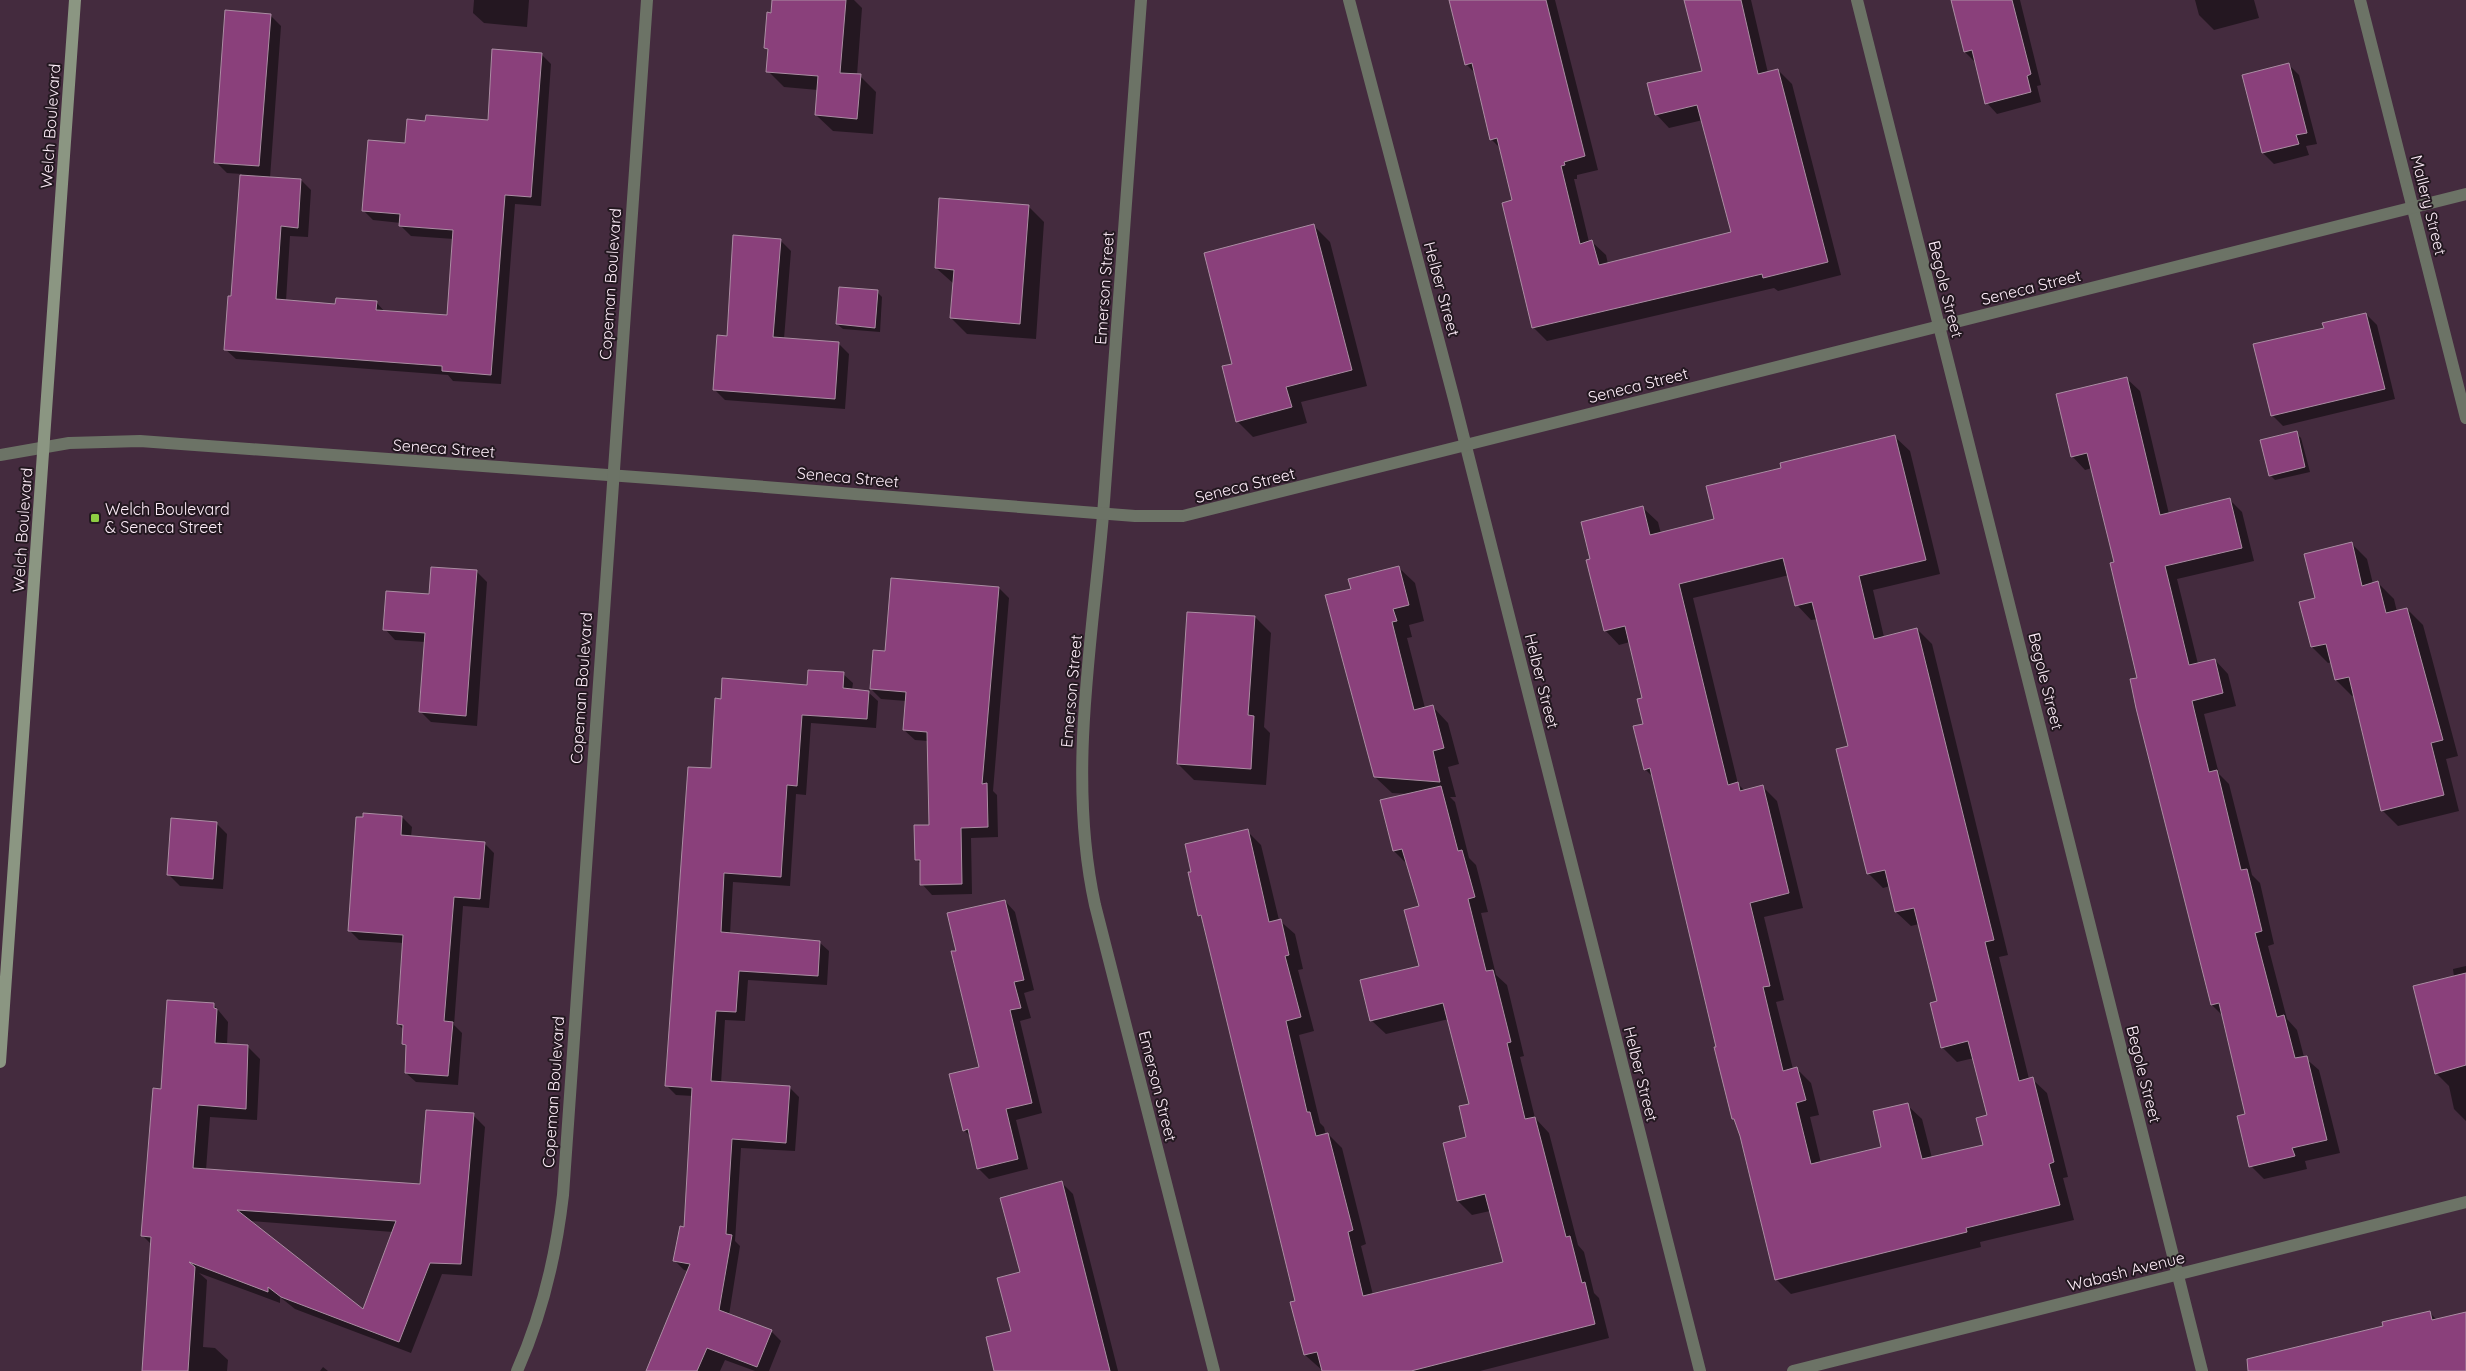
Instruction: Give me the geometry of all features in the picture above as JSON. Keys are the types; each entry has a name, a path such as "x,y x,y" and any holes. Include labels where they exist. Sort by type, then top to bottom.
{"main road":[{"name":"Welch Boulevard","path":"0,1062 75,0"}],"street":[{"name":"Copeman Boulevard","path":"517,1371 546,1288 560,1222 646,0"},
{"name":"Emerson Street","path":"1141,0 1103,514 1082,749 1082,812 1085,851 1098,915 1214,1371"},
{"name":"Helber Street","path":"1349,0 1465,445 1700,1371"},
{"name":"Begole Street","path":"1857,0 2202,1371"},
{"name":"Mallery Street","path":"2360,0 2466,418"},
{"name":"Seneca Street","path":"0,455 95,441 134,441 1103,514 1167,517 1198,514 1465,445 2466,194"},
{"name":"Wabash Avenue","path":"1793,1371 2466,1202"}],"building":[{"path":"772,0 846,0 840,73 861,74 857,119 815,115 818,76 766,72 768,49 764,48 767,12 771,13"},
{"path":"1449,0 1546,0 1585,156 1564,162 1565,165 1561,166 1580,244 1592,240 1599,265 1731,232 1697,105 1655,115 1647,83 1702,71 1684,0 1741,0 1758,74 1778,69 1828,262 1763,278 1762,274 1532,328 1502,203 1512,200 1497,138 1490,140 1472,63 1465,65"},
{"path":"1951,0 2012,0 2031,74 2027,76 2031,92 1985,104 1972,50 1964,52"},
{"path":"225,10 271,14 259,166 214,163"},
{"path":"492,49 542,53 531,197 505,195 491,375 442,371 442,366 224,350 228,296 231,296 240,175 301,179 298,228 281,226 276,299 335,304 336,298 377,301 376,310 447,315 453,230 399,226 400,214 362,211 368,140 405,143 407,119 425,121 426,115 488,120"},
{"path":"2289,63 2307,133 2296,135 2299,144 2262,153 2242,75"},
{"path":"939,198 1029,205 1020,324 950,318 954,270 935,268"},
{"path":"1314,224 1352,370 1286,387 1292,407 1236,422 1222,366 1232,364 1204,253"},
{"path":"733,235 781,239 773,337 839,342 835,399 713,390 717,335 727,336"},
{"path":"839,287 878,290 875,328 836,324"},
{"path":"2366,313 2385,389 2271,416 2253,344 2324,328 2322,323"},
{"path":"2127,377 2160,515 2230,498 2242,548 2165,566 2189,665 2215,659 2223,693 2192,701 2209,772 2217,770 2241,870 2247,869 2262,931 2255,933 2277,1017 2284,1015 2295,1058 2307,1056 2327,1140 2292,1148 2295,1156 2249,1167 2237,1116 2245,1114 2219,1003 2211,1005 2136,708 2130,679 2137,678 2110,563 2114,562 2087,453 2071,457 2056,394"},
{"path":"2297,431 2305,467 2269,476 2260,440"},
{"path":"1895,435 1926,560 1859,576 1874,639 1917,628 1994,940 1985,942 2019,1081 2033,1077 2054,1162 2049,1164 2060,1205 1966,1228 1967,1232 1775,1280 1740,1136 1734,1119 1732,1119 1714,1047 1716,1047 1650,768 1644,770 1633,726 1643,724 1637,699 1642,698 1625,626 1604,631 1586,560 1590,559 1581,522 1643,506 1650,535 1714,519 1706,486 1781,468 1780,463","holes":["1783,558 1795,606 1812,602 1848,746 1836,749 1867,874 1885,870 1895,912 1914,908 1937,1001 1930,1003 1941,1048 1968,1041 1987,1115 1976,1118 1983,1145 1922,1159 1908,1103 1873,1111 1881,1147 1811,1164 1796,1103 1806,1100 1797,1067 1783,1071 1763,987 1770,986 1750,903 1789,893 1763,785 1740,791 1738,782 1728,785 1679,584"]},
{"path":"2352,542 2362,586 2378,581 2386,613 2407,608 2443,740 2431,743 2444,795 2381,811 2349,677 2335,680 2326,644 2311,647 2299,602 2315,598 2304,554"},
{"path":"1399,566 1409,605 1393,609 1397,621 1392,622 1414,710 1433,705 1444,748 1433,751 1440,782 1374,777 1325,595 1351,589 1348,579"},
{"path":"431,567 477,570 466,716 419,712 425,633 383,630 386,591 429,594"},
{"path":"891,578 999,587 982,784 987,783 988,827 961,828 962,884 920,885 920,860 915,860 914,825 929,825 927,732 903,730 906,692 870,689 873,650 885,651"},
{"path":"1187,612 1255,616 1248,715 1254,716 1251,769 1177,764"},
{"path":"808,670 844,672 843,688 869,691 867,719 802,715 797,786 787,785 781,877 724,873 721,932 820,941 818,976 739,971 736,1012 716,1011 711,1081 790,1086 786,1143 732,1139 726,1234 732,1235 719,1310 772,1330 757,1367 707,1348 697,1371 646,1371 690,1264 673,1261 680,1226 684,1227 692,1088 665,1086 688,767 711,768 715,698 721,699 722,678 807,685"},
{"path":"1441,786 1458,851 1462,850 1475,897 1468,899 1486,971 1493,970 1511,1042 1507,1043 1525,1119 1535,1117 1566,1237 1570,1236 1582,1283 1585,1282 1595,1324 1411,1371 1322,1371 1317,1352 1304,1355 1290,1302 1295,1301 1201,915 1198,916 1188,872 1191,872 1185,844 1248,829 1269,922 1281,919 1289,955 1285,956 1301,1017 1286,1021 1307,1112 1310,1112 1316,1136 1328,1133 1353,1230 1348,1232 1363,1296 1503,1262 1485,1194 1457,1201 1443,1143 1466,1137 1459,1106 1469,1104 1443,1003 1370,1021 1360,980 1419,966 1404,910 1419,906 1402,849 1393,851 1380,800"},
{"path":"363,813 402,816 401,835 485,842 480,899 454,897 444,1021 453,1022 448,1076 405,1073 406,1045 402,1044 403,1025 397,1024 403,935 348,931 356,817 363,817"},
{"path":"171,818 217,822 213,879 167,875"},
{"path":"1005,900 1024,980 1014,982 1021,1008 1010,1010 1032,1103 1006,1109 1018,1159 977,1169 968,1129 963,1131 949,1074 979,1067 951,951 956,951 947,913"},
{"path":"2466,973 2466,1065 2435,1074 2413,986"},
{"path":"167,1000 214,1003 214,1008 217,1009 215,1043 248,1045 246,1109 198,1105 193,1168 420,1184 426,1110 474,1113 461,1264 430,1263 399,1342 281,1297 268,1287 268,1292 189,1262 195,1267 188,1371 142,1371 151,1237 141,1236 153,1088 161,1089","holes":["237,1210 396,1221 363,1309"]},
{"path":"1062,1181 1110,1371 994,1371 986,1337 1011,1331 997,1278 1020,1272 1000,1198"},
{"path":"2430,1311 2432,1320 2466,1312 2466,1371 2248,1371 2247,1359 2383,1326 2382,1322"}],"place":[{"name":"Welch Boulevard & Seneca Street","path":"95,518"}]}
